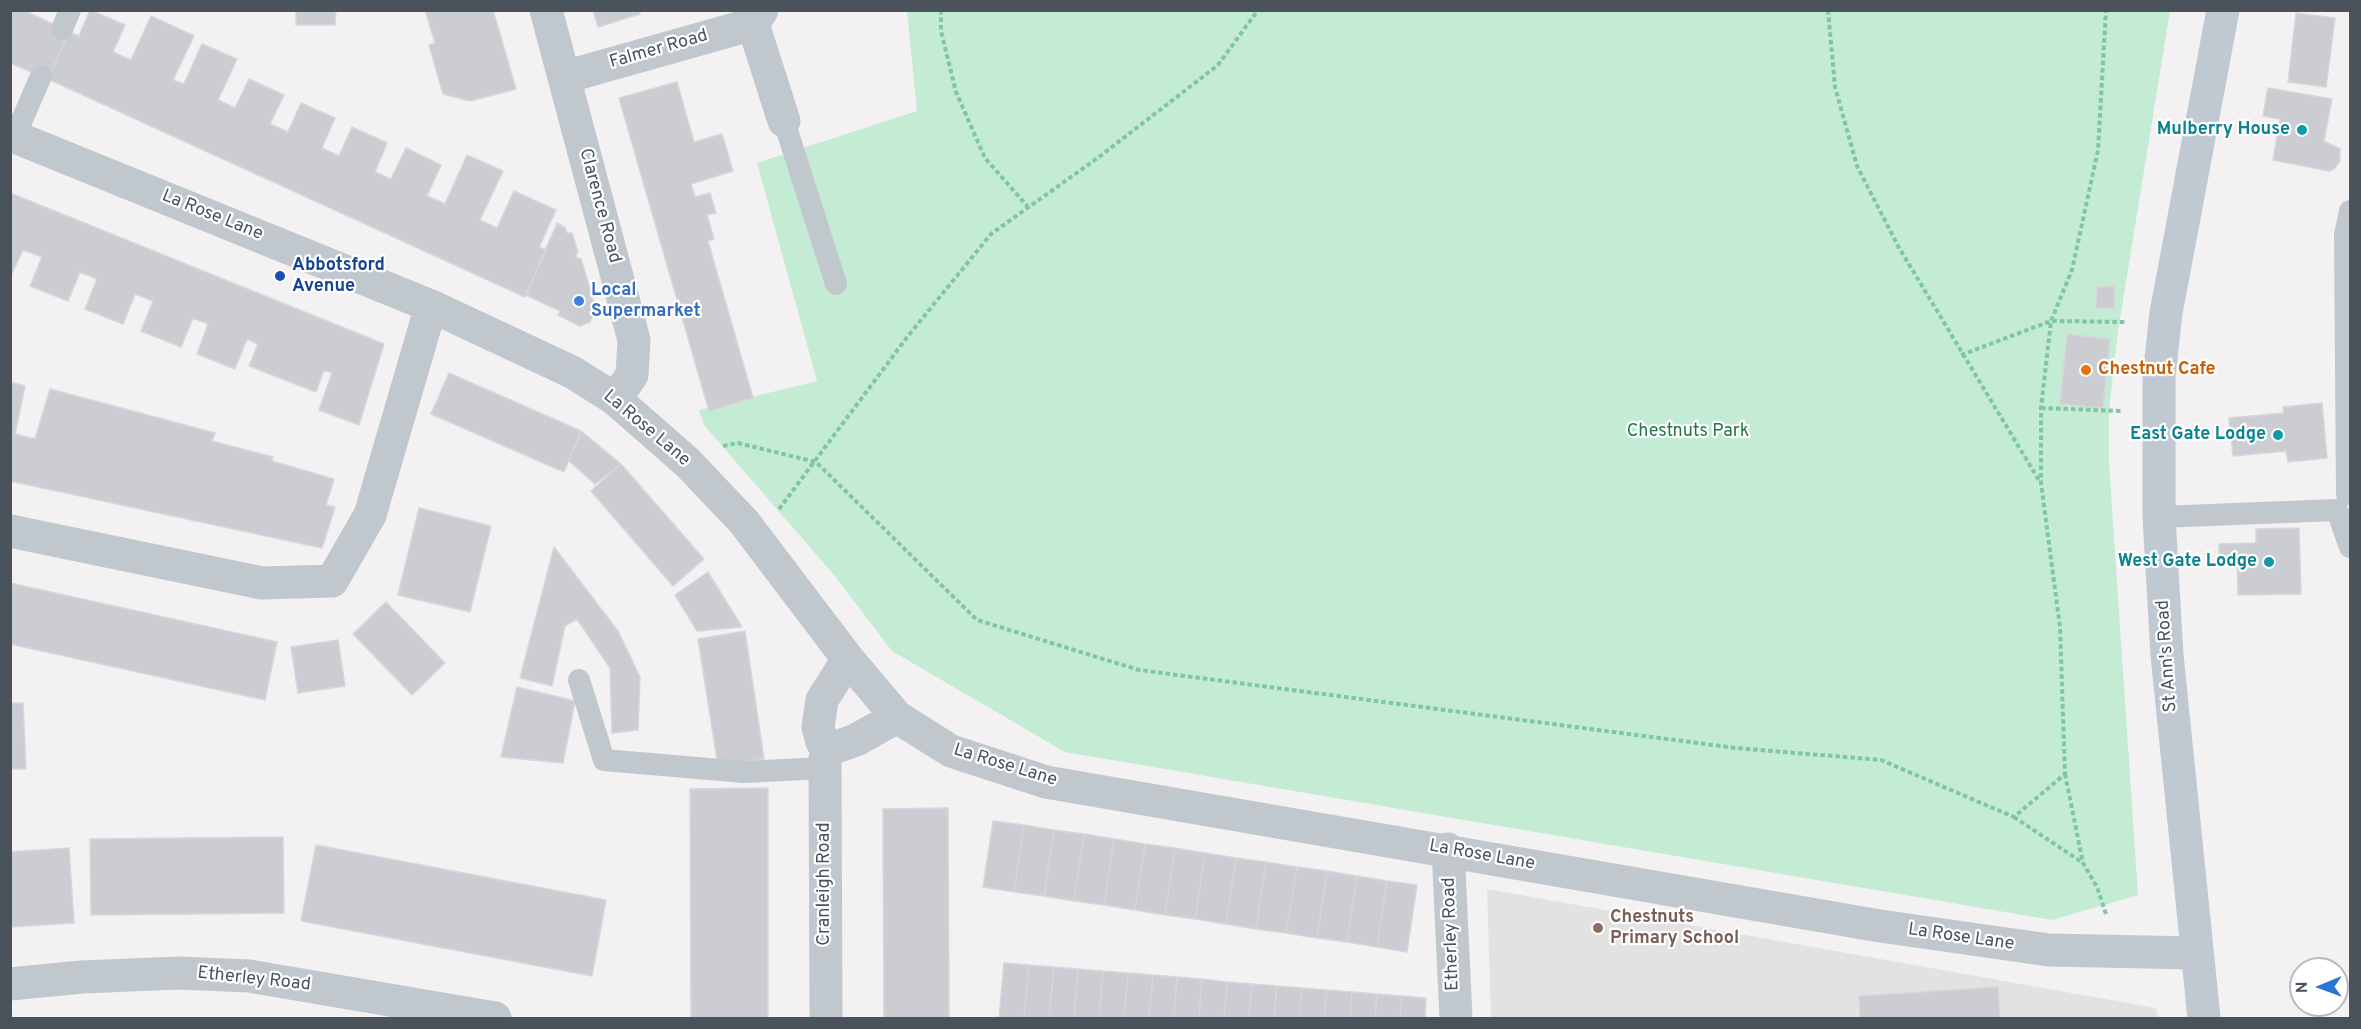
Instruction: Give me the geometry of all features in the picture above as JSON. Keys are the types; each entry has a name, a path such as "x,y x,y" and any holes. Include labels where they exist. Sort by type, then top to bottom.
{"main road":[{"name":"St Ann's Road","path":"2204,1018 2195,953 2167,655 2159,517 2158,376 2166,313 2223,10"}],"street":[{"name":"Clarence Road","path":"546,10 566,77 634,340 632,375 615,399"},
{"name":"Falmer Road","path":"566,77 758,17 784,121"},
{"name":"La Rose Lane","path":"13,135 431,306 572,372 615,399 688,463 744,522 848,659 897,717 951,751 1046,782 1448,849 1880,926 2049,950 2195,953"},
{"path":"10,531 262,583 332,581 370,515 431,306"},
{"name":"Cranleigh Road","path":"826,1018 826,759 818,727 822,700 848,659"},
{"path":"826,759 897,717"},
{"name":"Etherley Road","path":"1448,849 1456,1018"},
{"name":"Etherley Road","path":"10,984 82,977 179,973 249,976 495,1018"}],"lane":[{"path":"13,135 41,76"},
{"path":"784,121 836,284"},
{"path":"2350,211 2345,236 2345,498 2350,547"},
{"path":"2159,517 2345,498"},
{"path":"579,680 604,760 744,772 826,759"}],"path":[{"path":"941,10 941,31 956,92 985,158 1029,207"},
{"path":"773,517 908,336 991,234 1218,65 1258,10"},
{"path":"1828,10 1835,87 1857,166 1898,246 1961,355 2041,483"},
{"path":"2106,10 2098,150 2072,270 2051,321 2041,408 2041,483 2060,627 2065,774 2083,863 2097,887 2119,952"},
{"path":"1961,355 2051,321 2127,322"},
{"path":"2041,408 2121,411"},
{"path":"720,447 738,443 816,462 977,620 1139,670 1736,748 1881,760 2014,818 2083,863"},
{"path":"2014,818 2065,774"}],"shaded area":[{"name":"Chestnuts Primary School","path":"1487,889 2156,1008 2158,1018 1491,1018"}],"green space":[{"name":"Chestnuts Park","path":"907,11 2170,11 2118,331 2109,410 2109,463 2138,895 2052,920 1065,752 892,651 834,575 704,425 699,410 817,381 757,163 917,111"}],"building":[{"path":"23,10 69,32 48,79 10,63 10,11"},
{"path":"90,10 125,25 113,52 131,60 151,16 194,36 173,80 184,84 202,44 237,59 218,100 235,108 249,79 284,95 270,124 288,132 301,103 335,118 322,148 339,156 352,127 387,143 375,172 391,179 406,148 441,165 427,196 445,204 467,155 503,171 480,220 497,228 514,191 556,210 539,247 546,250 525,297 48,79 69,32 79,36"},
{"path":"296,10 336,10 335,25 296,25"},
{"path":"425,10 493,10 516,89 470,101 443,94 429,45 435,43"},
{"path":"593,10 639,10 640,14 598,27"},
{"path":"2296,13 2335,18 2326,87 2288,82"},
{"path":"677,82 694,142 722,134 733,171 691,184 695,197 710,193 716,213 707,215 714,239 708,241 753,398 709,411 619,98"},
{"name":"Mulberry House","path":"2268,88 2332,99 2324,141 2340,149 2340,161 2334,169 2329,171 2273,160 2280,119 2263,116"},
{"path":"10,193 384,344 359,425 319,410 332,373 324,370 316,392 249,366 258,344 247,339 235,369 197,354 208,324 193,318 181,347 141,331 153,301 135,294 123,324 85,309 97,279 80,272 68,301 30,286 42,257 23,250 10,278"},
{"path":"557,223 565,228 567,233 572,233 578,252 575,257 581,259 596,309 590,322 580,326 558,315 560,311 526,295"},
{"path":"2114,286 2115,308 2096,308 2097,287"},
{"path":"2067,334 2110,339 2103,408 2060,404"},
{"path":"449,373 581,431 564,472 431,414"},
{"path":"10,382 25,386 15,434 35,439 50,389 215,433 212,441 273,457 272,461 334,479 326,505 335,507 322,548 10,481"},
{"name":"East Gate Lodge","path":"2322,403 2327,458 2288,462 2286,451 2233,456 2229,418 2284,413 2283,407"},
{"path":"581,431 621,464 595,484 569,461"},
{"path":"621,464 704,559 673,586 591,491"},
{"path":"419,508 491,526 470,612 398,595"},
{"name":"West Gate Lodge","path":"2299,528 2301,594 2238,595 2237,560 2219,561 2219,544 2256,543 2256,529"},
{"path":"554,547 618,631 640,677 638,730 612,733 610,668 577,619 565,626 552,686 520,678"},
{"path":"708,572 742,627 697,631 675,595"},
{"path":"10,583 277,642 265,700 10,644"},
{"path":"386,602 445,663 412,695 353,634"},
{"path":"745,631 764,759 718,766 698,639"},
{"path":"338,640 345,686 298,693 291,647"},
{"path":"517,687 575,701 563,763 501,757"},
{"path":"10,703 23,703 26,769 10,769"},
{"path":"768,788 768,1018 691,1018 690,789"},
{"path":"948,808 949,1018 884,1018 883,809"},
{"path":"993,821 1024,825 1014,892 983,887"},
{"path":"1024,825 1054,830 1044,896 1014,892"},
{"path":"1054,830 1084,834 1074,901 1044,896"},
{"path":"1084,834 1114,839 1104,905 1074,901"},
{"path":"283,837 284,913 91,915 90,839"},
{"path":"1114,839 1145,844 1135,910 1104,905"},
{"path":"1145,844 1175,848 1165,915 1135,910"},
{"path":"316,845 606,900 592,976 301,921"},
{"path":"69,848 74,923 10,927 10,852"},
{"path":"1175,848 1205,853 1195,919 1165,915"},
{"path":"1205,853 1236,858 1226,924 1195,919"},
{"path":"1236,858 1266,862 1256,929 1226,924"},
{"path":"1266,862 1297,867 1286,933 1256,929"},
{"path":"1297,867 1327,871 1317,938 1286,933"},
{"path":"1327,871 1357,876 1347,942 1317,938"},
{"path":"1357,876 1387,881 1377,947 1347,942"},
{"path":"1387,881 1417,885 1407,952 1377,947"},
{"path":"1004,963 1029,965 1024,1018 999,1018"},
{"path":"1029,965 1054,967 1049,1018 1024,1018"},
{"path":"1054,967 1078,969 1074,1018 1049,1018"},
{"path":"1078,969 1103,971 1099,1018 1074,1018"},
{"path":"1103,971 1128,973 1124,1018 1099,1018"},
{"path":"1128,973 1153,975 1149,1018 1124,1018"},
{"path":"1153,975 1177,977 1174,1018 1149,1018"},
{"path":"1177,977 1202,979 1199,1018 1174,1018"},
{"path":"1202,979 1227,982 1224,1018 1199,1018"},
{"path":"1227,982 1252,984 1249,1018 1224,1018"},
{"path":"1252,984 1277,986 1274,1018 1249,1018"},
{"path":"1277,986 1302,988 1299,1018 1274,1018"},
{"path":"1998,987 2000,1018 1860,1018 1859,996"},
{"path":"1302,988 1327,990 1324,1018 1299,1018"},
{"path":"1327,990 1352,992 1350,1018 1324,1018"},
{"path":"1352,992 1377,994 1375,1018 1350,1018"},
{"path":"1377,994 1402,996 1400,1018 1375,1018"},
{"path":"1402,996 1426,998 1425,1018 1400,1018"}],"place":[{"name":"Mulberry House","path":"2302,130"},
{"name":"Abbotsford Avenue","path":"280,276"},
{"name":"Local Supermarket","path":"579,301"},
{"name":"Chestnut Cafe","path":"2086,370"},
{"name":"East Gate Lodge","path":"2278,435"},
{"name":"West Gate Lodge","path":"2269,562"},
{"name":"Chestnuts Primary School","path":"1598,928"}]}
